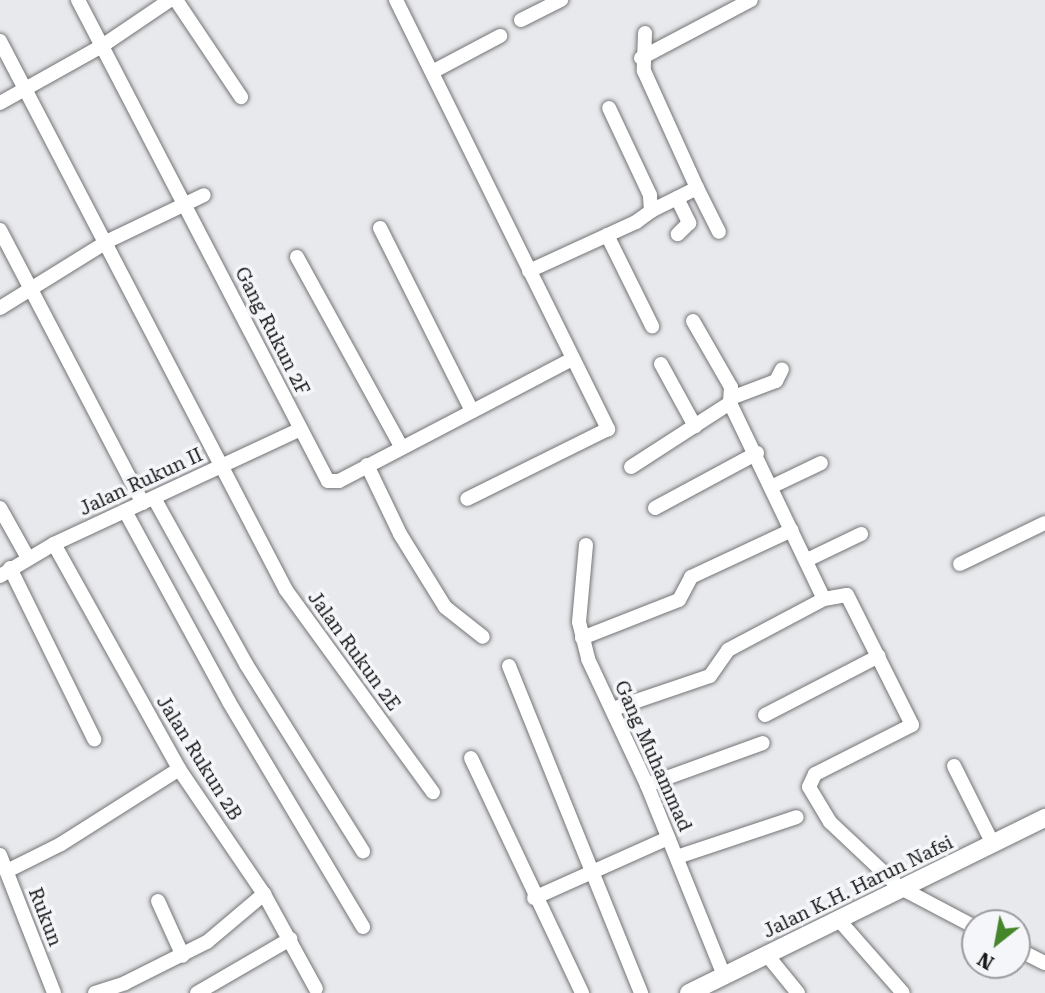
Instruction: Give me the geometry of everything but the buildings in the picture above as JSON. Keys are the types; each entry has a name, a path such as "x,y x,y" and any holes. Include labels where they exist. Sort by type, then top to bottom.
{"main road":[{"name":"Jalan K.H. Harun Nafsi","path":"688,993 767,956 899,887 1045,818"}],"street":[{"name":"Gang Rukun 2F","path":"78,0 186,204 323,476 339,481 367,465"},
{"path":"0,103 102,46 170,0"},
{"path":"176,0 241,97"},
{"path":"396,0 434,71 608,429 467,499"},
{"path":"521,20 562,0"},
{"path":"641,58 751,0"},
{"path":"645,33 641,58 719,232"},
{"path":"434,71 500,36"},
{"name":"Jalan Rukun 2E","path":"0,41 108,241 224,465 251,528 286,590 433,792"},
{"path":"609,108 650,195 651,211"},
{"path":"529,271 607,236 697,188"},
{"path":"0,308 30,286 108,241 204,195"},
{"path":"677,198 689,223 678,234"},
{"path":"380,228 472,411"},
{"path":"0,230 148,500 363,851"},
{"path":"607,236 652,326"},
{"path":"297,257 401,446"},
{"path":"693,321 731,387 733,406 824,599"},
{"path":"483,637 445,607 400,534 367,465 572,359"},
{"path":"661,364 695,426"},
{"path":"631,467 695,426 776,382 782,369"},
{"name":"Jalan Rukun II","path":"5,572 54,544 301,429"},
{"path":"655,508 757,453"},
{"path":"773,486 821,463"},
{"path":"0,508 28,558"},
{"path":"125,511 229,702 363,927"},
{"path":"960,564 1045,523"},
{"path":"582,638 678,600 691,577 792,530"},
{"path":"807,560 861,534"},
{"name":"Jalan Rukun 2B","path":"54,544 179,769 264,894 316,989"},
{"name":"Gang Muhammad","path":"586,545 579,622 582,638 647,785 724,976"},
{"path":"5,572 94,739"},
{"path":"613,709 710,676 728,650 824,599 841,593 850,597 912,725 815,774 809,787 830,822 899,887 961,920"},
{"path":"765,715 879,656"},
{"path":"509,666 593,870 605,913 641,993"},
{"path":"647,785 763,743"},
{"path":"471,758 534,898 582,993"},
{"path":"954,766 993,844"},
{"path":"7,871 61,844 179,769"},
{"path":"677,857 797,817"},
{"path":"534,898 668,838"},
{"name":"Rukun","path":"0,855 54,993"},
{"path":"95,993 183,956 237,920 264,894"},
{"path":"158,901 183,956"},
{"path":"838,919 902,993"},
{"path":"197,993 290,939"},
{"path":"767,956 798,993"}]}
